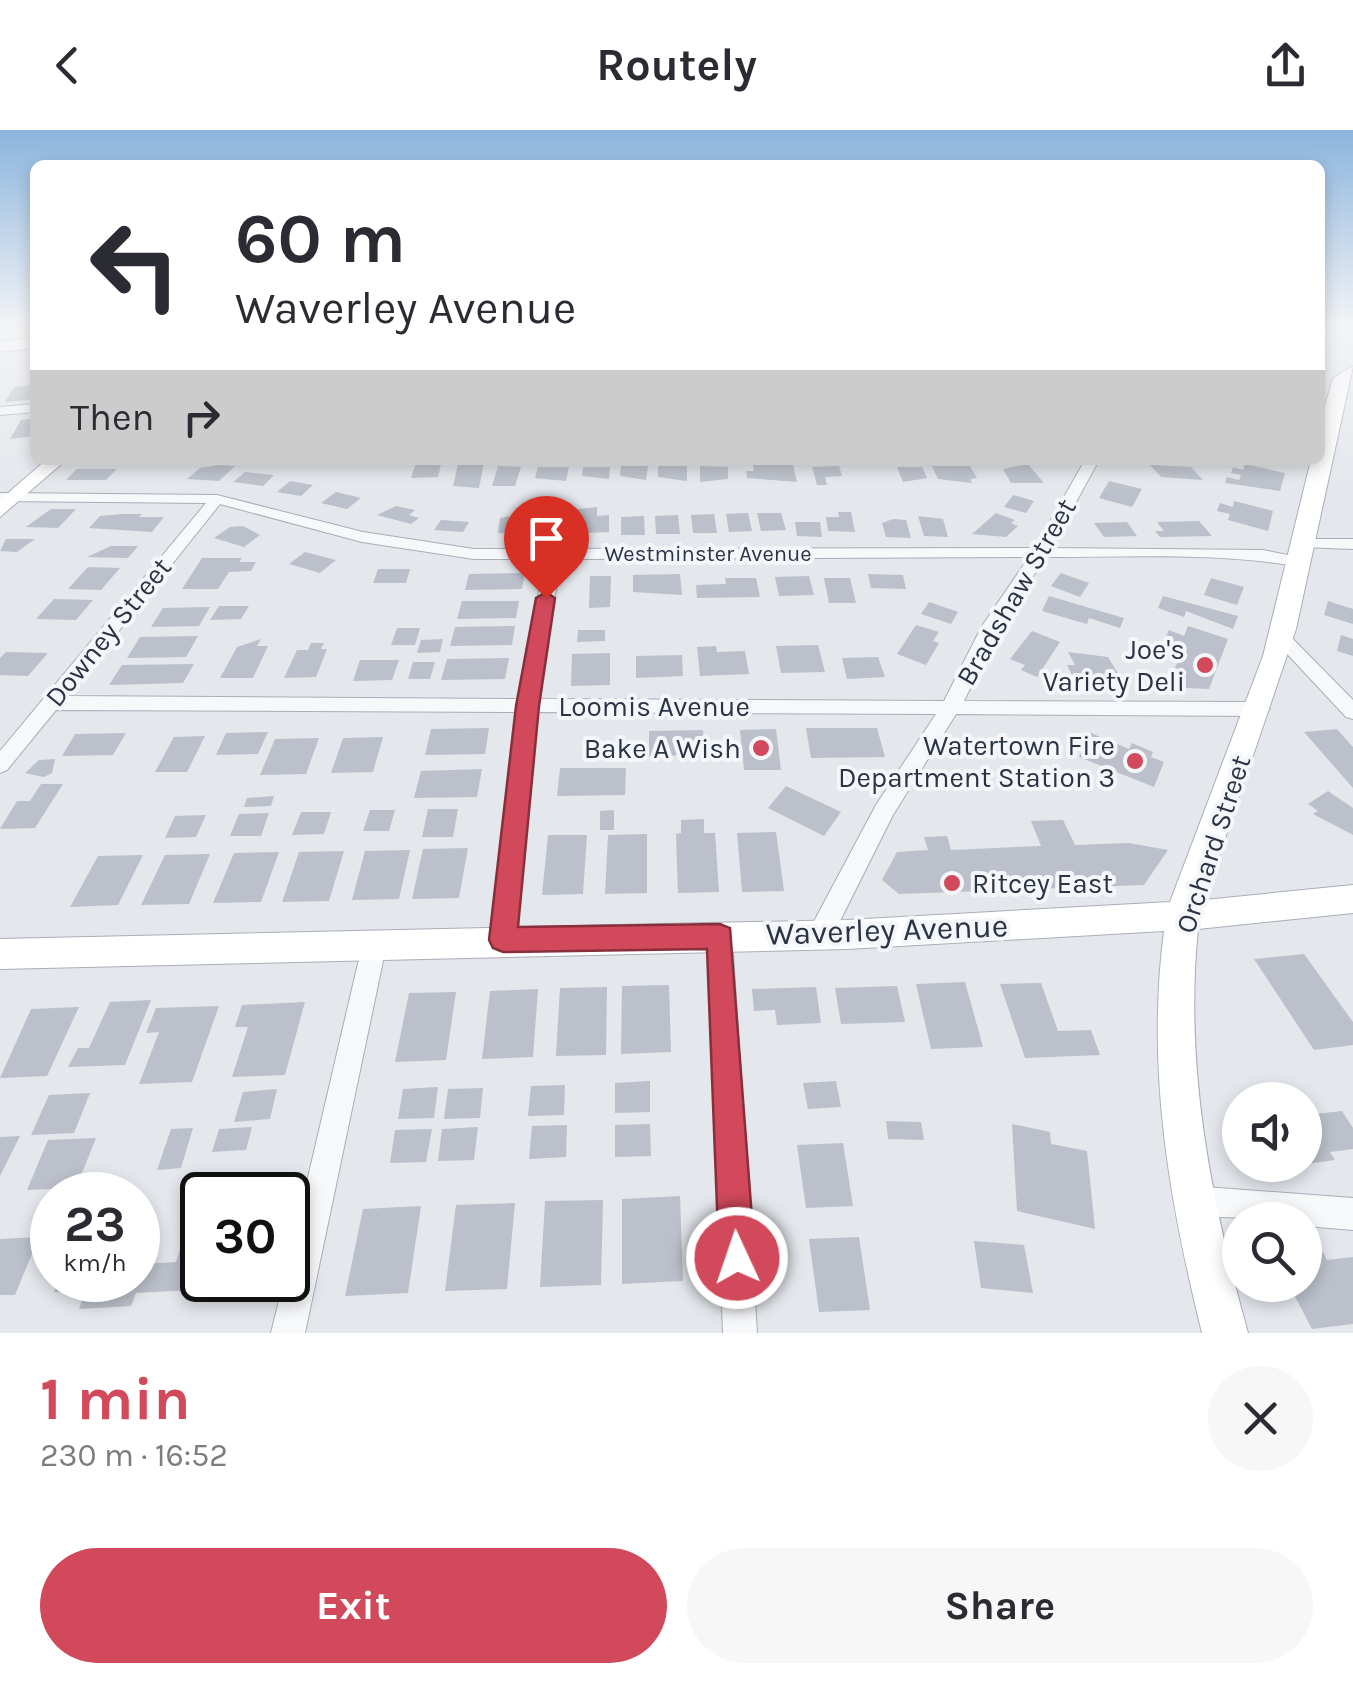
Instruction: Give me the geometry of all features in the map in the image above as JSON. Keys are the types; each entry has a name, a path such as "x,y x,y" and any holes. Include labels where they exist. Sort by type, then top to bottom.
{"main road":[{"name":"Orchard Street","path":"1325,437 1336,392"},
{"path":"0,511 9,496 50,465"},
{"name":"Orchard Street","path":"1225,1333 1192,1201 1178,1055 1177,981 1182,919 1260,709 1282,638 1305,553 1319,465"},
{"name":"Waverley Avenue","path":"0,954 375,942 720,937 1182,919 1353,899"}],"street":[{"path":"0,411 30,408"},
{"name":"Bradshaw Street","path":"821,933 884,811 952,705 991,626 1040,555 1089,465"},
{"name":"Westminster Avenue","path":"9,496 216,500 418,548 554,554 1263,555 1305,553 1353,544"},
{"name":"Downey Street","path":"0,765 216,500"},
{"path":"503,940 528,706 554,554"},
{"path":"1282,638 1353,712"},
{"name":"Loomis Avenue","path":"49,703 1260,709"},
{"path":"720,937 740,1333"},
{"path":"288,1333 375,942"},
{"path":"1192,1201 1353,1214"}],"building":[{"path":"30,385 30,400 5,402 14,387"},
{"path":"30,419 30,436 10,439 21,420"},
{"path":"415,465 441,465 438,477 411,478"},
{"path":"458,465 484,465 479,488 453,486"},
{"path":"753,465 793,465 797,482 747,478 746,471 754,471"},
{"path":"1029,465 1044,483 1011,483 1003,469"},
{"path":"1150,465 1191,467 1203,480 1161,477"},
{"path":"1249,465 1285,473 1280,491 1225,483 1227,477 1239,480 1241,475 1231,473 1233,467 1243,470"},
{"path":"235,466 219,481 187,479 200,468"},
{"path":"498,466 521,467 515,486 492,486"},
{"path":"621,466 648,466 646,480 620,476"},
{"path":"658,466 687,466 687,481 658,477"},
{"path":"700,466 728,467 728,479 700,482"},
{"path":"839,466 842,476 825,477 827,485 817,485 812,467"},
{"path":"932,466 970,466 977,478 970,479 972,483 938,479"},
{"path":"538,467 569,467 566,481 535,478"},
{"path":"583,467 610,467 609,479 582,476"},
{"path":"897,467 922,467 927,478 903,482"},
{"path":"77,469 117,469 106,480 66,480"},
{"path":"245,472 274,475 263,486 233,482"},
{"path":"290,481 313,485 301,496 277,492"},
{"path":"1109,481 1142,489 1132,507 1099,498"},
{"path":"336,492 361,498 347,509 321,503"},
{"path":"1013,495 1034,501 1026,513 1004,507"},
{"path":"1234,501 1273,511 1268,531 1228,520 1230,514 1217,511 1220,503 1233,507"},
{"path":"396,506 415,510 409,515 419,518 411,524 377,515"},
{"path":"597,507 597,516 609,515 609,532 586,533 578,530 578,523 560,524 562,511"},
{"path":"51,509 76,509 58,528 26,527"},
{"path":"838,512 851,512 855,532 828,531 826,517 839,517"},
{"path":"748,513 752,531 729,532 726,514"},
{"path":"757,513 781,513 786,530 761,531"},
{"path":"996,513 1015,520 1011,523 1018,526 1006,537 972,534"},
{"path":"521,514 547,517 546,531 498,533 500,518"},
{"path":"714,514 717,533 693,533 691,515"},
{"path":"678,515 680,534 656,534 655,516"},
{"path":"100,516 164,517 152,532 89,528"},
{"path":"644,516 645,535 621,535 621,517"},
{"path":"918,516 943,519 948,537 924,536"},
{"path":"441,520 469,522 463,532 434,530"},
{"path":"906,520 911,538 886,537 882,523"},
{"path":"1199,521 1212,536 1160,537 1155,531 1164,531 1157,522"},
{"path":"795,522 820,522 822,537 797,536"},
{"path":"1127,522 1137,536 1104,537 1094,523"},
{"path":"243,526 260,535 244,547 214,538 230,527"},
{"path":"6,539 35,539 17,552 0,551"},
{"path":"111,546 138,546 128,558 87,557"},
{"path":"305,552 336,560 320,573 289,564"},
{"path":"202,558 256,562 251,571 229,572 218,589 182,589"},
{"path":"88,567 120,568 101,590 68,589"},
{"path":"378,569 410,569 406,583 373,583"},
{"path":"525,573 522,589 465,590 469,574"},
{"path":"1061,573 1089,583 1080,597 1051,586"},
{"path":"680,574 682,595 633,592 633,575"},
{"path":"868,574 903,575 906,589 871,588"},
{"path":"590,576 611,576 610,607 589,608"},
{"path":"809,576 814,595 779,596 775,577"},
{"path":"725,578 756,578 760,597 697,598 696,585 726,584"},
{"path":"824,578 850,578 856,603 829,603"},
{"path":"1211,578 1244,587 1237,605 1204,595"},
{"path":"1049,596 1124,618 1120,628 1089,618 1087,624 1042,611"},
{"path":"1163,596 1238,616 1233,629 1186,611 1184,617 1158,608"},
{"path":"54,599 93,600 76,620 36,619"},
{"path":"462,601 519,601 516,618 457,619"},
{"path":"1328,601 1353,609 1353,624 1324,615"},
{"path":"929,602 958,612 951,624 921,614"},
{"path":"219,606 249,606 241,619 210,620"},
{"path":"210,607 199,626 151,627 163,608"},
{"path":"916,625 939,632 933,641 939,643 926,665 897,654"},
{"path":"515,626 512,645 450,646 455,627"},
{"path":"1188,626 1228,639 1209,689 1166,687 1178,661 1158,654 1169,630 1184,636"},
{"path":"397,628 420,628 415,645 391,645"},
{"path":"578,630 605,630 605,641 577,642"},
{"path":"1032,631 1060,642 1037,677 1021,670 1025,665 1010,659"},
{"path":"1341,635 1353,639 1353,656 1337,651"},
{"path":"198,636 186,657 127,658 140,637"},
{"path":"261,639 257,646 268,646 253,678 220,678 237,647"},
{"path":"443,639 440,652 417,653 421,640"},
{"path":"311,643 324,643 321,649 327,649 316,677 284,678 297,650 308,650"},
{"path":"818,645 825,672 781,673 776,646"},
{"path":"716,646 717,652 745,651 749,674 700,676 697,647"},
{"path":"6,652 48,653 28,676 0,675 0,658"},
{"path":"1068,652 1108,657 1122,680 1075,681 1067,665 1075,665"},
{"path":"610,653 610,685 571,686 572,654"},
{"path":"682,655 683,676 636,678 636,656"},
{"path":"878,657 885,677 847,679 842,658"},
{"path":"509,658 505,679 441,680 447,659"},
{"path":"360,660 399,660 392,680 353,681"},
{"path":"413,662 435,662 430,679 408,679"},
{"path":"194,664 183,683 109,685 122,665"},
{"path":"489,728 485,754 425,755 431,729"},
{"path":"806,728 877,728 885,757 811,758"},
{"path":"776,729 781,770 744,770 740,730"},
{"path":"1337,729 1353,747 1353,788 1304,732"},
{"path":"703,730 704,755 649,756 649,731"},
{"path":"268,732 258,754 216,755 226,733"},
{"path":"126,733 113,755 62,756 75,734"},
{"path":"1091,733 1129,749 1132,743 1153,752 1151,757 1164,762 1154,787 1079,757"},
{"path":"205,736 187,772 155,772 174,737"},
{"path":"383,737 373,772 331,773 343,738"},
{"path":"319,738 306,774 260,775 275,739"},
{"path":"55,759 52,773 44,777 25,773 39,760"},
{"path":"560,768 626,768 625,795 557,796"},
{"path":"482,769 477,797 414,798 421,771"},
{"path":"41,784 63,784 35,828 0,829 17,801 30,801"},
{"path":"786,786 841,812 824,836 768,808"},
{"path":"1328,791 1353,808 1353,835 1313,814 1318,811 1308,804"},
{"path":"274,796 271,806 244,807 247,798"},
{"path":"428,809 458,809 453,837 422,837"},
{"path":"370,810 395,810 389,831 363,831"},
{"path":"614,810 614,830 600,830 600,811"},
{"path":"301,812 331,812 324,834 292,835"},
{"path":"269,813 261,836 230,836 239,814"},
{"path":"206,815 196,837 165,838 175,816"},
{"path":"704,819 704,833 715,833 719,892 678,893 676,834 681,833 681,820"},
{"path":"1063,820 1075,845 1129,843 1168,850 1144,885 899,894 882,880 897,852 928,850 924,837 947,836 951,850 1041,846 1031,821"},
{"path":"776,832 784,891 742,892 737,833"},
{"path":"647,834 647,893 605,894 608,835"},
{"path":"548,835 587,835 583,894 542,895"},
{"path":"468,848 459,898 412,899 423,849"},
{"path":"410,850 399,899 352,900 365,851"},
{"path":"344,851 329,901 282,902 299,852"},
{"path":"279,852 261,902 213,903 234,853"},
{"path":"210,854 189,904 141,905 165,855"},
{"path":"143,855 118,905 70,907 98,856"},
{"path":"1304,954 1353,1022 1353,1045 1314,1050 1254,959"},
{"path":"965,982 983,1047 931,1049 916,984"},
{"path":"1041,983 1058,1031 1091,1030 1100,1055 1025,1058 1000,984"},
{"path":"669,985 671,1052 621,1054 622,986"},
{"path":"897,986 905,1022 841,1024 835,988"},
{"path":"607,987 606,1055 556,1056 560,988"},
{"path":"816,987 821,1023 777,1025 775,1010 754,1011 752,989"},
{"path":"538,989 533,1057 482,1059 490,991"},
{"path":"456,992 446,1060 395,1062 409,993"},
{"path":"151,1000 125,1065 68,1067 78,1048 89,1048 110,1002"},
{"path":"305,1002 285,1075 232,1077 248,1027 235,1027 242,1005"},
{"path":"219,1006 192,1082 139,1084 159,1032 146,1033 156,1008"},
{"path":"79,1007 47,1076 0,1078 31,1009"},
{"path":"650,1081 650,1112 615,1113 615,1083"},
{"path":"836,1081 841,1107 808,1109 803,1083"},
{"path":"565,1085 564,1115 528,1116 531,1086"},
{"path":"438,1087 434,1118 398,1119 403,1089"},
{"path":"483,1088 480,1118 444,1119 448,1089"},
{"path":"277,1089 270,1119 234,1122 243,1092"},
{"path":"90,1093 74,1133 31,1135 49,1095"},
{"path":"1342,1111 1353,1128 1353,1149 1330,1152 1335,1160 1322,1162 1322,1113"},
{"path":"886,1121 921,1122 924,1140 888,1139"},
{"path":"650,1124 651,1156 615,1157 615,1125"},
{"path":"1012,1124 1050,1132 1051,1144 1087,1151 1095,1229 1017,1211"},
{"path":"567,1125 566,1157 529,1159 532,1126"},
{"path":"252,1127 246,1150 212,1152 219,1129"},
{"path":"478,1127 474,1160 438,1161 442,1129"},
{"path":"193,1128 181,1168 157,1170 171,1129"},
{"path":"432,1129 426,1162 390,1163 395,1130"},
{"path":"20,1136 0,1176 0,1137"},
{"path":"96,1138 82,1172 35,1172 48,1140"},
{"path":"843,1143 853,1206 806,1208 797,1145"},
{"path":"680,1196 683,1281 622,1284 622,1199"},
{"path":"603,1200 601,1285 540,1287 545,1201"},
{"path":"515,1203 507,1289 445,1291 456,1205"},
{"path":"421,1206 408,1293 345,1296 363,1209"},
{"path":"30,1237 30,1259 15,1295 0,1295 0,1239"},
{"path":"859,1237 870,1310 819,1312 809,1239"},
{"path":"974,1241 1024,1245 1033,1293 981,1288"},
{"path":"180,1250 180,1291 160,1292 160,1263 176,1262"},
{"path":"1322,1252 1327,1260 1353,1257 1353,1324 1312,1329 1298,1302 1322,1302"},
{"path":"81,1302 133,1302 131,1306 79,1309"}],"place":[{"name":"Joe's Variety Deli","path":"1205,665"},
{"name":"Bake A Wish","path":"761,748"},
{"name":"Watertown Fire Department Station 3","path":"1135,761"},
{"name":"Ritcey East","path":"952,883"}],"route":[{"path":"546,598 528,706 503,940 720,937 737,1258"}]}
